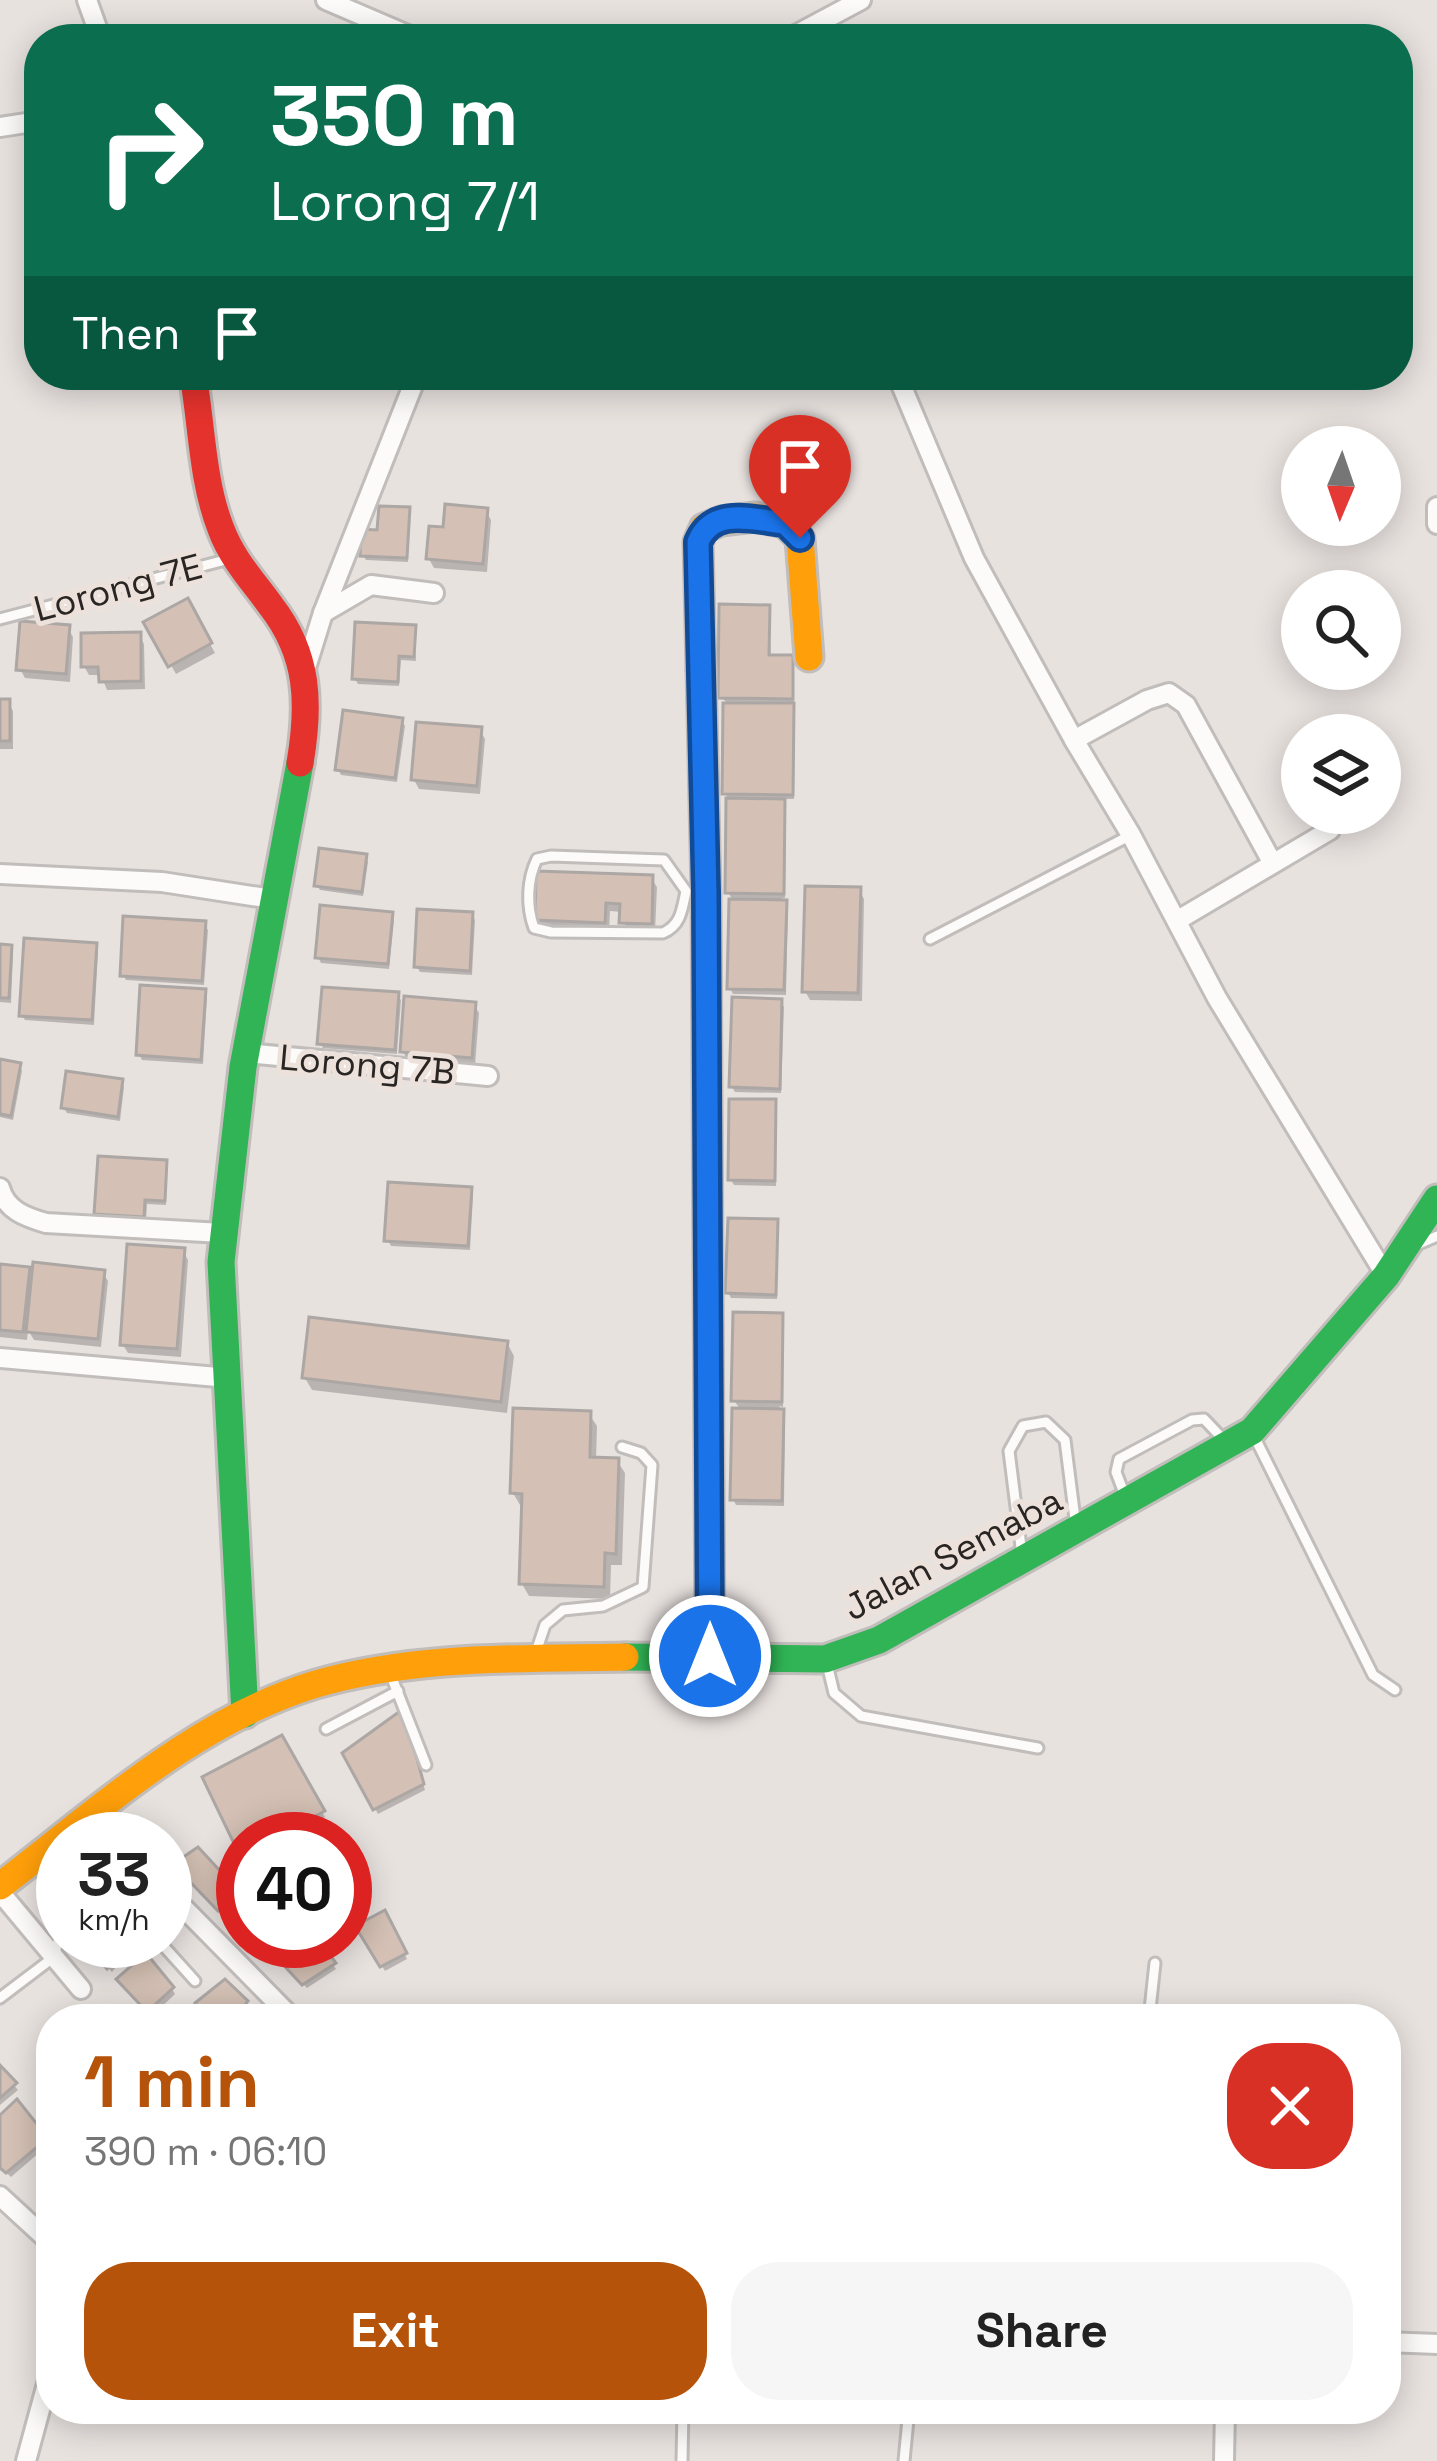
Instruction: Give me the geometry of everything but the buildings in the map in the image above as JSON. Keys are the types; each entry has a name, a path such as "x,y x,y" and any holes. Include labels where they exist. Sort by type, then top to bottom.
{"street":[{"path":"326,0 382,24"},
{"path":"816,24 861,0"},
{"path":"196,390 213,505 236,557 290,634 305,671"},
{"path":"244,1714 222,1233 224,1187 305,735 305,671 323,613 411,390"},
{"path":"903,390 953,515 1073,740 1131,835 1217,998 1386,1276"},
{"path":"1437,507 1437,524"},
{"path":"710,1656 696,892 698,542 713,521 730,517 785,523 800,538 808,657"},
{"path":"323,613 371,585 434,593"},
{"path":"1073,740 1169,693 1186,705 1272,862"},
{"path":"1178,920 1323,834"},
{"path":"0,874 162,882 272,899"},
{"name":"Lorong 7B","path":"247,1053 488,1076"},
{"path":"0,1188 3,1199 23,1216 46,1223 222,1233"},
{"name":"Jalan Semaba","path":"97,1812 164,1760 244,1714 313,1685 393,1680 455,1660 825,1659 879,1640 1240,1438 1386,1276 1437,1199"},
{"path":"0,1358 229,1378"},
{"name":"Jalan Semaba","path":"0,1889 36,1860"},
{"path":"0,1889 36,1934"},
{"path":"192,1916 278,2004"},
{"path":"63,1968 81,1989"},
{"path":"0,2196 36,2229"},
{"path":"1401,2343 1437,2344"},
{"path":"26,2461 36,2424"},
{"path":"1224,2461 1225,2424"}],"lane":[{"name":"Lorong 7E","path":"0,619 236,557"},
{"path":"930,939 1131,835"},
{"path":"551,856 664,860 696,892 674,928 663,933 551,932 534,928 529,915 530,873 537,859 551,856"},
{"path":"1402,1251 1437,1236"},
{"path":"1127,1501 1116,1472 1119,1459 1192,1420 1204,1419 1240,1438 1373,1675 1395,1690"},
{"path":"1023,1560 1009,1450 1023,1426 1046,1422 1065,1440 1077,1530"},
{"path":"534,1660 545,1625 563,1610 603,1606 644,1587 652,1465 641,1454 622,1448"},
{"path":"825,1659 834,1693 861,1717 1038,1748"},
{"path":"326,1729 393,1680 426,1765"},
{"path":"1151,2004 1155,1963"},
{"path":"0,1998 40,1968"},
{"path":"183,1968 195,1981"},
{"path":"682,2461 683,2424"},
{"path":"904,2461 908,2424"}],"traffic: fast":[{"path":"701,670 710,1656"},
{"path":"245,1714 221,1262 243,1067 300,763"},
{"path":"625,1657 825,1659 879,1640 1252,1431 1386,1276 1437,1199"}],"traffic: slow":[{"path":"701,670 698,542 704,528 721,521 755,517 785,523 800,539 809,657"},
{"path":"0,1886 149,1771 230,1720 272,1700 316,1684 392,1668 469,1660 625,1657"}],"traffic: jam":[{"path":"195,390 206,473 221,529 237,560 284,624 300,662 305,700 300,763"}],"route":[{"path":"710,1656 706,893 698,542 704,528 730,517 785,523 800,538"}]}
